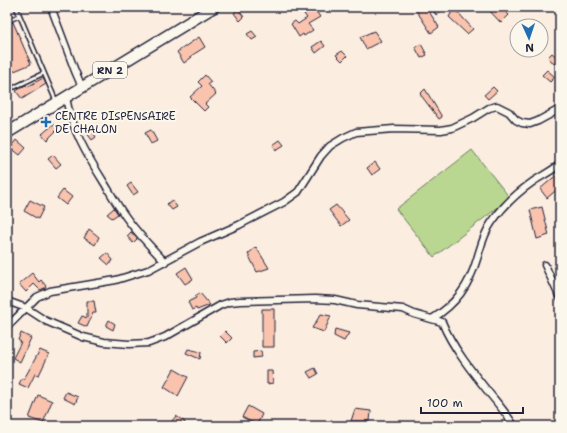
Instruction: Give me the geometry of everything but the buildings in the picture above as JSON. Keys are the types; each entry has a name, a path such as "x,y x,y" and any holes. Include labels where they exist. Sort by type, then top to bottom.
{"main road":[{"name":"RN 2","path":"7,133 214,7"}],"street":[{"path":"51,7 82,87"},
{"path":"61,100 94,168 123,214 144,241 165,262"},
{"path":"7,327 37,297 50,292 116,280 148,270 165,262 180,252 239,225 284,202 298,192 321,156 330,146 356,132 394,129 441,130 452,128 489,108 497,106 509,112 516,120 522,123 530,124 560,109"},
{"path":"432,319 452,304 467,283 477,261 485,233 492,221 517,194 560,164"},
{"path":"545,265 560,298"},
{"path":"7,301 26,308 46,322 83,337 104,342 129,344 149,343 165,337 221,305 230,302 315,299 335,300 357,305 403,309 414,314 442,322 450,339 514,426"}],"lane":[{"path":"16,7 44,73 61,100"},
{"path":"433,7 437,12"},
{"path":"7,21 19,16"},
{"path":"15,87 44,73"}],"green space":[{"path":"472,150 510,198 434,257 396,209"}],"place":[{"name":"CENTRE DISPENSAIRE DE CHALON","path":"46,122"}]}
